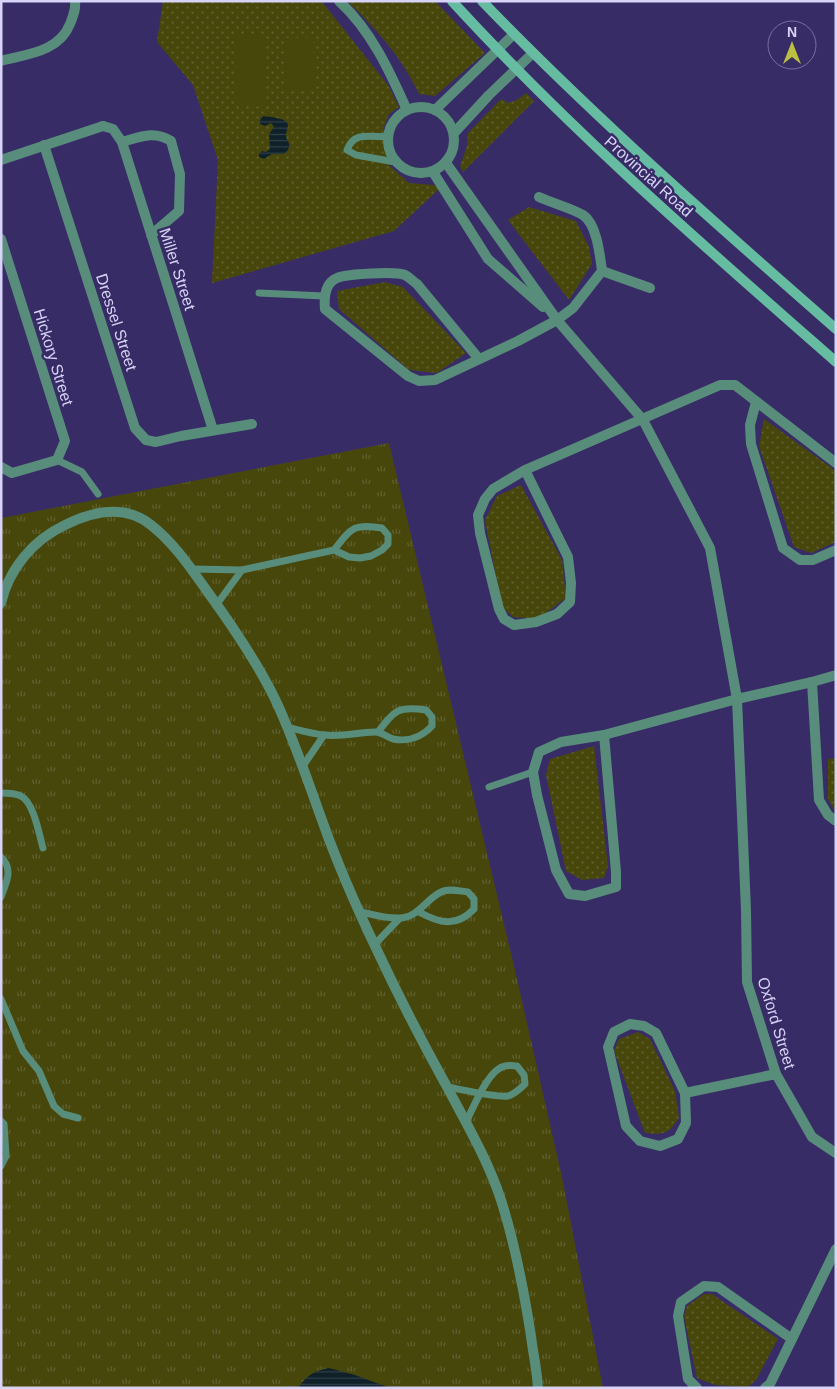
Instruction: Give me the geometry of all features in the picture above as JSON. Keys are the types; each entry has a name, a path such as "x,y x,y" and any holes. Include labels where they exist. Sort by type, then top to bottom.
{"street":[{"path":"1,61 43,50 56,43 66,34 76,9 75,1"},
{"path":"339,1 373,42 407,110"},
{"name":"Provincial Road","path":"452,1 515,69 589,142 836,362"},
{"name":"Provincial Road","path":"482,1 533,53 682,195 836,329"},
{"path":"436,110 514,34"},
{"path":"454,133 489,95 533,53"},
{"path":"416,107 426,107 436,110 444,116 454,133 455,144 452,154 446,164 433,172 423,174 412,173 403,169 390,154 388,137 391,126 398,116 407,110 416,107"},
{"path":"1,159 102,126"},
{"path":"1,159 102,126 113,129 122,142 150,134 163,136 171,140 180,174 179,210 151,235"},
{"name":"Miller Street","path":"122,142 213,430"},
{"name":"Dressel Street","path":"44,145 135,428 146,440 156,442 252,424"},
{"path":"446,164 557,320"},
{"path":"433,172 488,259 557,320"},
{"path":"479,359 418,284 405,275 387,272 337,278 330,284 324,296 325,309 408,376 419,381 436,380 479,359 557,320 574,308 602,271 594,230 585,216 539,197"},
{"name":"Hickory Street","path":"1,240 65,441 57,460"},
{"path":"602,271 650,288"},
{"name":"Oxford Street","path":"557,320 643,420 710,548 737,699 746,910 747,982 776,1074 812,1137 836,1153"},
{"path":"525,470 568,557 571,583 570,602 557,614 543,620 514,625 504,619 499,609 480,533 478,515 485,499 493,489 525,470 720,386 735,385 836,463"},
{"path":"756,402 750,425 751,444 783,548 800,560 813,560 836,550"},
{"path":"1,467 12,473 57,460"},
{"path":"1,603 14,569 33,546 54,530 82,516 93,513 128,512 150,523 177,549 217,604 263,677 287,727 342,871 374,945 489,1170 501,1201 525,1298 538,1388"},
{"path":"604,735 616,886 585,896 569,894 556,870 533,772 539,752 561,742 604,735 737,699 836,675"},
{"path":"812,682 818,800 828,815 836,821"},
{"path":"630,1024 644,1026 656,1033 685,1093 686,1123 678,1139 660,1146 640,1141 626,1126 608,1047 614,1032 630,1024"},
{"path":"685,1093 776,1074"},
{"path":"765,1388 770,1384 836,1248"},
{"path":"697,1388 688,1379 678,1316 681,1302 704,1286 718,1287 792,1339"}],"lane":[{"path":"388,137 356,137 350,142 347,150 356,155 395,162"},
{"path":"259,293 324,296"},
{"path":"57,460 82,472 98,494"},
{"path":"192,569 242,570 334,550 349,556 371,556 388,544 388,535 382,528 356,527 346,534 334,550"},
{"path":"217,604 242,570"},
{"path":"287,727 324,735 357,735 378,732 393,739 415,738 426,733 432,726 432,717 426,710 400,709 390,717 378,732"},
{"path":"303,766 324,735"},
{"path":"489,787 533,772"},
{"path":"1,793 22,796 27,802 35,816 43,848"},
{"path":"1,857 7,862 9,875 1,897"},
{"path":"374,945 399,919 419,912 442,891 468,892 474,899 474,909 468,915 456,921 435,921 419,912"},
{"path":"360,912 399,919"},
{"path":"1,999 23,1051 39,1071 54,1106 63,1114 78,1118"},
{"path":"447,1087 481,1093 507,1096 519,1090 524,1084 524,1075 517,1066 504,1066 488,1079 481,1093 466,1122"},
{"path":"1,1121 4,1124 6,1156 1,1166"}],"green space":[{"path":"163,1 320,1 323,3 388,85 399,107 389,114 384,127 384,145 389,165 409,183 434,185 439,189 394,231 212,283 218,160 193,85 157,42"},
{"path":"347,1 435,1 485,53 435,96 419,94 388,44"},
{"path":"265,34 266,105 237,105 236,35"},
{"path":"313,37 314,90 286,90 285,38"},
{"path":"526,93 534,101 463,172 460,166 467,146 468,133 501,99 508,103 517,100"},
{"path":"529,207 576,221 589,247 592,264 569,300 508,220"},
{"path":"385,282 403,287 466,353 437,373 409,370 339,309 337,291"},
{"path":"764,419 836,471 836,542 811,553 794,547 759,446"},
{"path":"389,443 514,966 562,1177 603,1388 1,1388 1,518"},
{"path":"521,485 562,560 566,598 538,619 513,617 502,607 485,520 497,496"},
{"path":"594,746 608,866 604,878 582,880 566,871 546,775 550,759"},
{"path":"836,758 836,813 828,799 828,759"},
{"path":"638,1032 650,1039 675,1091 679,1118 669,1130 662,1133 645,1133 614,1051 619,1039"},
{"path":"704,1294 712,1294 778,1339 756,1380 748,1387 715,1385 697,1378 684,1316 687,1306"}],"water":[{"path":"263,116 287,122 286,137 289,148 284,154 272,154 264,159 259,157 262,151 266,152 270,149 269,134 274,127 271,123 265,126 260,124"},
{"path":"329,1368 390,1388 298,1388 311,1374"}]}
